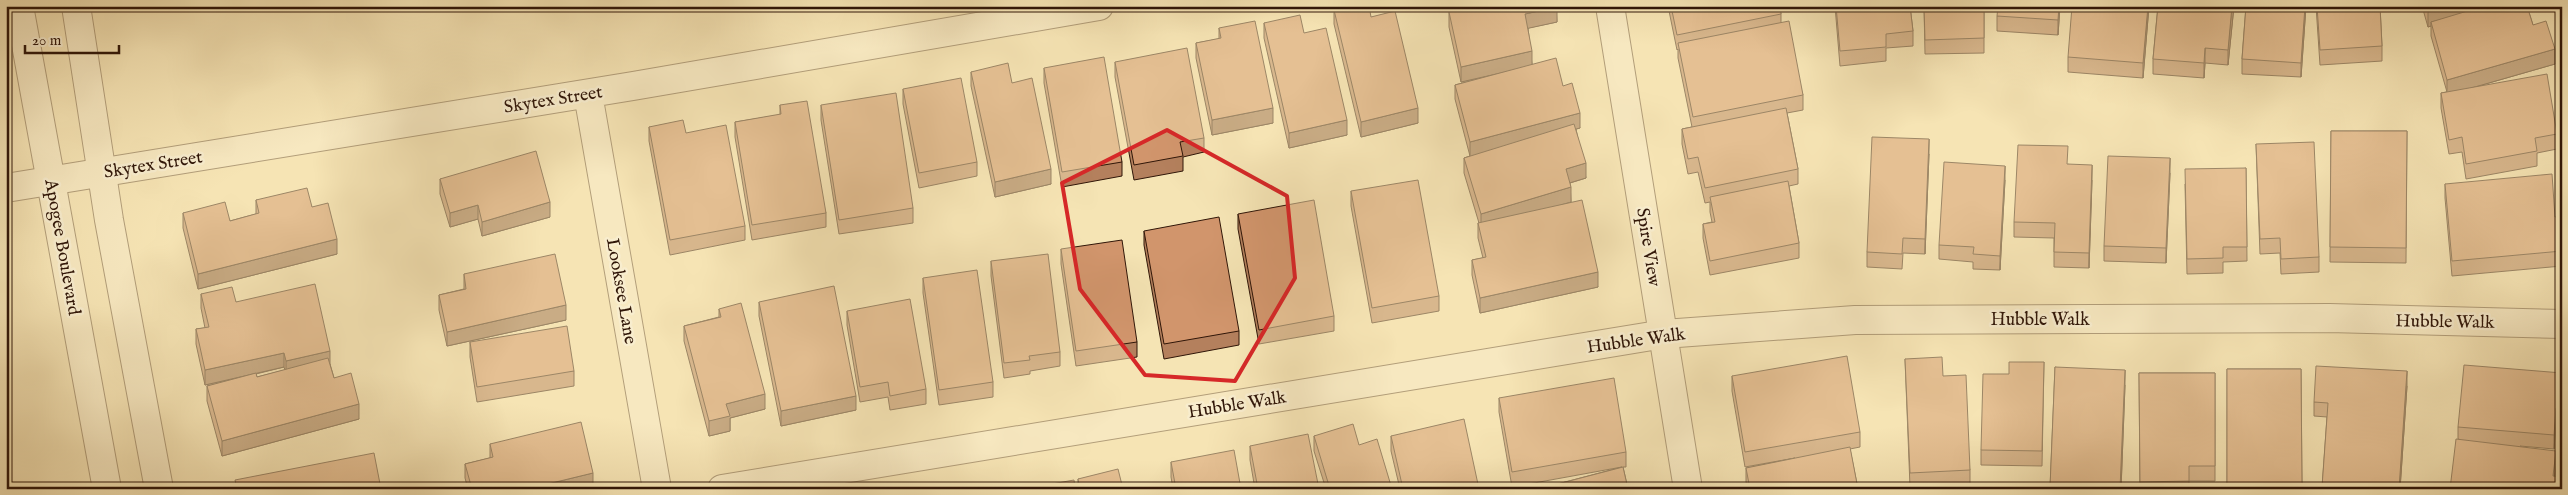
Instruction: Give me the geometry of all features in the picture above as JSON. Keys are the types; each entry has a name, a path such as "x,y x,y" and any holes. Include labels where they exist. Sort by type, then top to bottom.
{"street":[{"name":"Apogee Boulevard","path":"19,6 107,489"},
{"path":"76,6 102,173 158,489"},
{"name":"Skytex Street","path":"6,188 588,94 1099,6"},
{"name":"Spire View","path":"1610,6 1688,489"},
{"name":"Looksee Lane","path":"588,94 657,489"},
{"name":"Hubble Walk","path":"722,489 1664,334 1865,320 2330,318 2562,324"}],"highlighted area":[{"path":"1167,130 1287,196 1295,278 1235,381 1145,375 1080,289 1062,183"}],"building":[{"path":"1347,6 1369,6 1371,17 1395,11 1418,108 1361,122 1334,10"},
{"path":"1462,6 1557,7 1525,14 1532,51 1461,67 1449,12 1462,9"},
{"path":"1671,6 1780,6 1781,14 1677,35"},
{"path":"1836,6 1910,6 1913,31 1886,34 1886,47 1840,51"},
{"path":"1924,6 1984,6 1984,38 1925,40"},
{"path":"1998,6 2059,6 2058,20 1997,16"},
{"path":"2072,6 2148,6 2143,63 2068,57"},
{"path":"2158,6 2232,6 2228,50 2205,48 2204,63 2153,59"},
{"path":"2246,6 2305,6 2301,63 2242,59"},
{"path":"2317,6 2380,6 2382,46 2320,50"},
{"path":"2426,6 2447,6 2428,12"},
{"path":"2484,6 2527,6 2533,25 2546,21 2555,49 2447,80 2431,22"},
{"path":"1300,15 1304,33 1326,28 1347,120 1289,133 1264,23"},
{"path":"1255,21 1273,108 1212,120 1196,43 1221,38 1219,28"},
{"path":"1789,21 1803,95 1693,117 1678,43"},
{"path":"1187,48 1204,138 1180,142 1183,156 1134,165 1115,62"},
{"path":"1104,57 1122,162 1062,172 1044,68"},
{"path":"1556,58 1563,86 1572,83 1580,113 1470,142 1455,85"},
{"path":"1008,63 1012,83 1032,78 1051,169 995,182 971,72"},
{"path":"2547,74 2557,134 2535,138 2537,151 2466,164 2462,137 2449,140 2441,93"},
{"path":"961,78 977,162 919,173 903,89"},
{"path":"896,93 913,208 839,220 821,105"},
{"path":"807,101 826,213 752,225 735,122 781,114 780,105"},
{"path":"1786,108 1798,169 1705,188 1698,157 1688,159 1682,129"},
{"path":"683,120 686,133 726,125 745,226 670,240 649,127"},
{"path":"1574,124 1586,163 1566,169 1571,187 1481,214 1464,158"},
{"path":"2331,131 2407,131 2406,248 2330,247"},
{"path":"1872,137 1929,139 1925,239 1903,238 1902,254 1867,252"},
{"path":"2314,142 2319,257 2281,259 2280,238 2260,239 2256,144"},
{"path":"2018,145 2068,146 2067,164 2092,165 2089,253 2054,252 2055,223 2014,222"},
{"path":"536,151 550,202 482,222 478,205 450,213 440,179"},
{"path":"2108,156 2170,158 2166,248 2104,246"},
{"path":"1944,162 2005,166 2000,256 1973,254 1974,247 1939,245"},
{"path":"2246,168 2247,247 2223,247 2223,258 2187,259 2185,169"},
{"path":"2552,174 2555,217 2562,216 2562,251 2452,261 2445,184"},
{"path":"1418,180 1439,296 1372,308 1351,191"},
{"path":"1788,181 1799,243 1710,261 1703,224 1715,222 1710,197"},
{"path":"307,188 312,207 328,203 337,239 198,274 183,213 225,202 230,221 259,213 256,200"},
{"path":"1314,200 1334,316 1259,330 1238,214"},
{"path":"1582,200 1598,272 1480,298 1472,260 1486,257 1478,223"},
{"path":"1219,217 1239,331 1164,344 1144,231"},
{"path":"1122,240 1137,342 1076,351 1061,249"},
{"path":"555,254 566,305 447,332 439,295 466,289 464,274"},
{"path":"1048,254 1060,352 1029,356 1030,360 1004,363 991,261"},
{"path":"977,270 993,382 939,390 923,278"},
{"path":"315,284 330,351 286,361 284,353 205,370 196,329 209,327 201,294 232,287 236,302"},
{"path":"834,286 856,396 781,411 759,302"},
{"path":"910,299 926,389 890,396 888,382 860,387 847,311"},
{"path":"741,303 765,394 726,404 730,416 709,421 684,326 721,317 719,309"},
{"path":"567,326 574,371 477,387 470,342"},
{"path":"1847,356 1860,432 1745,452 1732,376"},
{"path":"1942,357 1943,376 1966,375 1970,470 1910,473 1905,359"},
{"path":"328,358 334,378 351,373 359,404 222,441 207,386 256,373 257,377"},
{"path":"2009,362 2044,362 2042,451 1981,450 1983,374 2009,374"},
{"path":"2464,365 2562,373 2562,408 2556,408 2554,435 2458,427"},
{"path":"2316,366 2407,371 2399,489 2322,487 2328,403 2314,402"},
{"path":"2055,367 2125,370 2120,489 2050,487"},
{"path":"2227,369 2301,369 2302,485 2227,485"},
{"path":"2139,373 2215,373 2215,466 2189,466 2189,481 2140,482"},
{"path":"1614,378 1626,452 1512,472 1499,398"},
{"path":"1464,419 1479,489 1403,489 1391,436"},
{"path":"581,422 593,473 527,489 472,489 465,464 493,457 490,444"},
{"path":"1353,424 1359,445 1377,439 1392,489 1330,489 1314,436"},
{"path":"1308,434 1319,489 1258,489 1250,446"},
{"path":"2456,439 2556,451 2553,476 2562,477 2562,489 2450,489"},
{"path":"1850,447 1858,489 1750,489 1746,468"},
{"path":"1234,450 1241,489 1176,489 1171,462"},
{"path":"374,453 381,489 237,489 235,480"},
{"path":"1623,467 1628,489 1551,489 1550,486"},
{"path":"1118,469 1123,489 1080,489 1078,479"},
{"path":"1074,480 1075,489 1024,489"}]}
